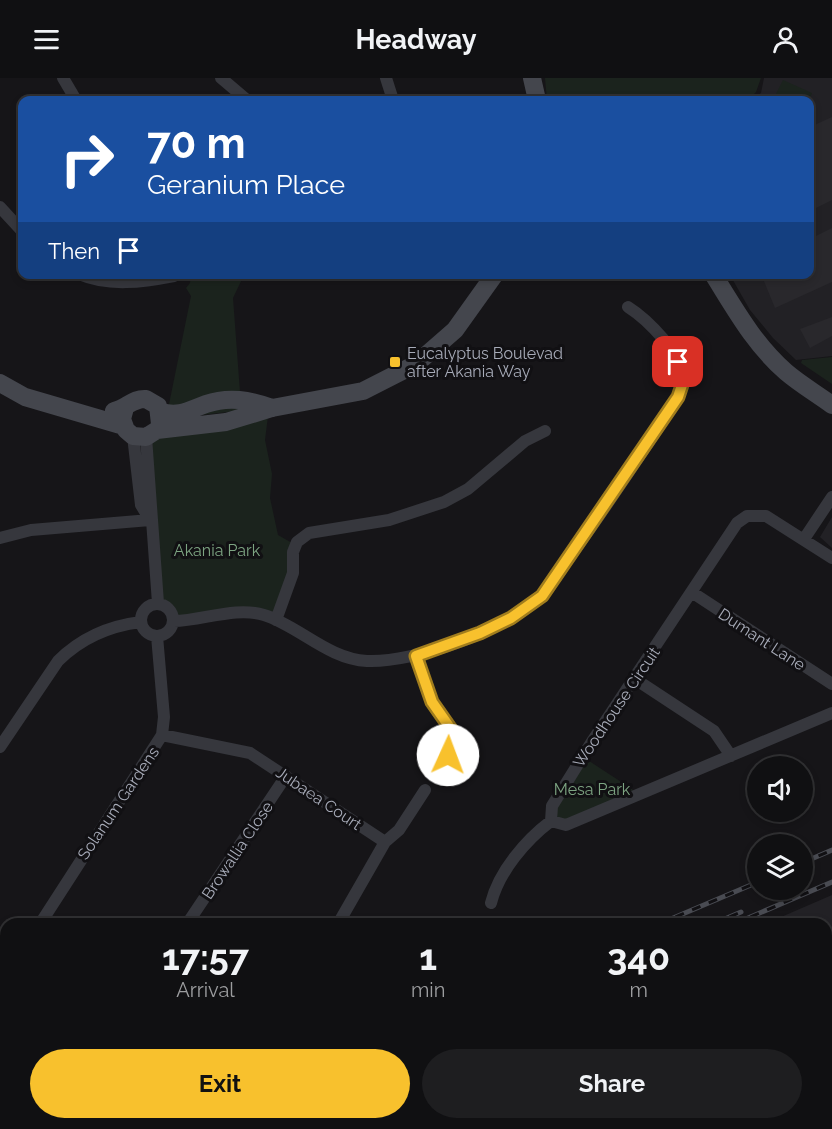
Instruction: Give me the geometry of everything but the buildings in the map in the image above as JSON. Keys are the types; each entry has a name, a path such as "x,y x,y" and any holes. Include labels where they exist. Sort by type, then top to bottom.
{"street":[{"path":"63,78 74,96"},
{"path":"221,78 242,96"},
{"path":"386,78 392,96"},
{"path":"532,78 536,96"},
{"path":"0,207 18,227"},
{"path":"91,279 116,282 146,282 160,279"},
{"path":"0,383 25,397 144,428 205,405 233,399 272,408 363,391 416,364 455,330 491,279"},
{"path":"716,279 744,324 767,354 788,374 832,404"},
{"path":"174,621 227,614 261,614 334,652 364,661 401,660 416,656 480,633 511,618 542,596 678,397 684,379 678,362 651,324 628,307"},
{"path":"144,428 122,419 125,408 133,400 146,399 153,402 144,428 152,504 150,520 158,603"},
{"path":"85,413 125,408"},
{"path":"276,620 293,573 293,552 297,542 309,533 389,520 444,502 468,489 525,441 544,431"},
{"path":"804,539 832,497"},
{"name":"Woodhouse Circuit","path":"551,820 552,806 737,523 747,516 766,516 832,558"},
{"path":"0,538 31,530 150,520"},
{"name":"Dumant Lane","path":"693,593 832,684"},
{"path":"158,603 168,607 174,621 170,630 158,636 147,632 141,622 144,609 158,603"},
{"path":"0,747 58,661 68,651 99,631 141,622"},
{"name":"Solanum Gardens","path":"44,918 162,735 164,717 158,636"},
{"path":"416,656 432,702 453,732 448,755 440,768"},
{"path":"635,679 714,731 731,756"},
{"path":"491,903 498,884 529,838 551,820 566,825 832,713"},
{"name":"Jubaea Court","path":"162,735 238,748 250,753 385,842"},
{"name":"Browallia Close","path":"192,918 286,777"},
{"path":"341,918 385,842 399,830 425,790"}],"shaded area":[{"path":"764,78 832,78 832,356 796,360 773,338 750,310 732,279 814,279 814,96 757,96 761,93"},
{"path":"832,517 832,548 820,537"},
{"path":"832,895 832,918 779,918"}],"green space":[{"path":"545,78 761,78 752,96 547,96"},
{"path":"783,80 812,93 811,96 775,96"},
{"path":"190,279 242,279 233,298 240,392 254,409 166,419 191,296 186,288"},
{"path":"832,357 832,384 801,363 802,360"},
{"name":"Akania Park","path":"268,416 265,440 272,474 270,498 278,535 292,543 291,572 277,617 174,616 169,607 159,601 150,436"},
{"name":"Mesa Park","path":"586,759 632,789 634,794 569,821 558,819 555,807"}],"railway":[{"path":"813,858 832,850"},
{"path":"748,918 832,882"},
{"path":"673,918 747,887"},
{"path":"727,918 741,912"}],"place":[{"name":"Eucalyptus Boulevad after Akania Way","path":"395,362"}],"route":[{"path":"448,755 453,732 432,702 416,656 480,633 511,618 542,596 590,530 678,397 684,379 678,362"}]}
